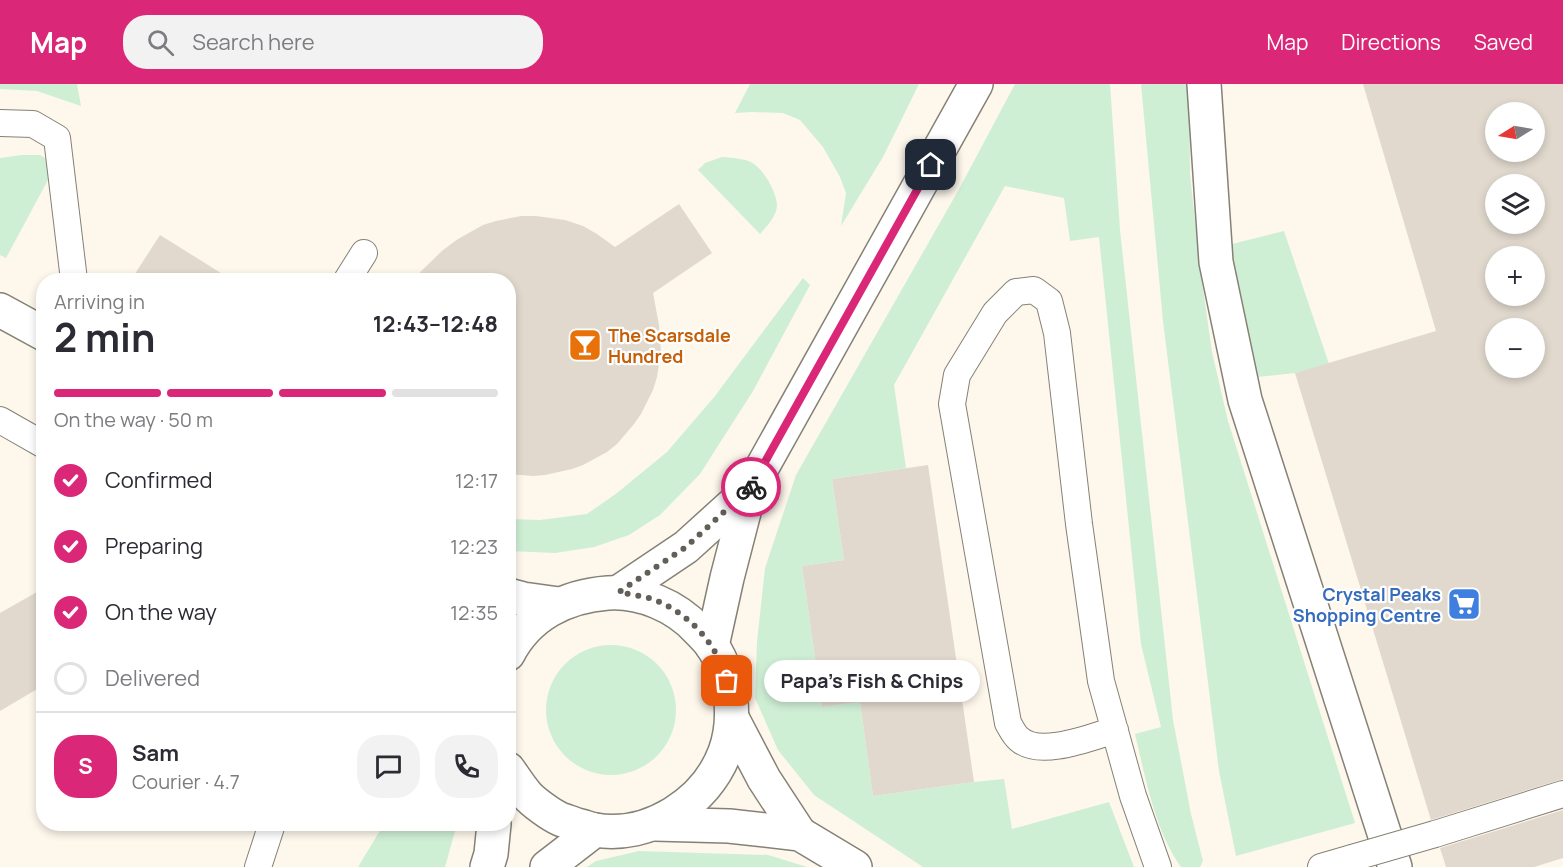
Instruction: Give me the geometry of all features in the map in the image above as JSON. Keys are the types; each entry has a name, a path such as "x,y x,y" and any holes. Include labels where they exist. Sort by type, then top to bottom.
{"main road":[{"path":"712,646 750,489 976,84"},
{"path":"1204,84 1216,262 1245,400 1395,867"},
{"path":"0,310 36,330"},
{"path":"619,592 686,547 750,489"},
{"path":"516,642 534,621 559,604 589,594 619,592 655,600 687,618 712,646 724,669 730,693 732,718 725,752 709,782 685,807 655,824"},
{"path":"516,597 559,604"},
{"path":"732,718 764,779 800,834"},
{"path":"516,780 527,796 559,819 595,830 625,831 655,824 729,826 800,834 855,867"},
{"path":"547,867 595,830"},
{"path":"487,867 493,831"}],"lane":[{"path":"0,123 33,124 57,138 73,273"},
{"path":"351,273 364,253"},
{"path":"1115,730 1066,744 1039,747 1019,740 1008,723 952,404 957,375 995,314 1016,292 1034,290 1049,301 1057,333 1101,681 1115,730 1133,796 1158,867"},
{"path":"0,420 36,440"},
{"path":"1321,867 1563,794"},
{"path":"258,867 270,831"}],"green space":[{"path":"0,84 77,84 81,106 37,91 0,89"},
{"path":"750,84 919,84 883,157 841,226 846,193 840,177 823,147 800,120 783,113 735,113"},
{"path":"1015,84 1110,84 1120,230 1173,720 1191,814 1203,861 1200,867 1181,867 1164,837 1152,803 1135,734 1161,727 1141,644 1099,237 1070,241 1064,198 1005,186 894,385 906,468 832,479 844,560 802,566 822,707 860,702 873,796 1004,779 1012,829 1109,802 1134,867 923,867 814,795 778,750 755,698 757,642 765,568 796,475 958,191"},
{"path":"1141,84 1189,84 1190,174 1212,352 1228,421 1355,823 1236,856 1219,771 1163,321"},
{"path":"40,155 56,165 6,258 0,255 0,158"},
{"path":"722,157 751,162 762,172 772,188 777,209 760,234 698,170 705,163"},
{"path":"1284,231 1329,364 1295,373 1257,377 1228,245"},
{"path":"803,278 810,285 753,391 700,474 660,515 629,535 594,547 555,553 516,551 516,519 540,520 587,514 667,452 715,396"},
{"path":"611,645 636,650 657,664 671,685 676,710 671,735 657,756 636,770 611,775 586,770 565,756 551,735 546,710 551,685 565,664 586,650"},
{"path":"380,831 455,831 445,867 358,867"},
{"path":"639,851 768,855 807,867 587,867 596,861"}],"building":[{"name":"Crystal Peaks Shopping Centre","path":"1363,84 1563,84 1563,779 1431,820 1295,373 1436,331"},
{"name":"The Scarsdale Hundred","path":"679,204 712,253 653,293 661,351 657,377 641,414 617,444 607,452 572,469 545,475 516,475 516,273 419,273 458,239 483,225 521,216 565,220 583,226 615,247"},
{"path":"160,235 221,273 136,273"},
{"path":"928,465 974,782 873,796 860,702 822,707 802,566 844,560 832,479"},
{"path":"36,593 36,690 0,711 0,613"},
{"path":"1563,810 1563,858 1534,867 1446,867 1440,848"}],"way so far":[{"path":"727,681 724,669 712,646 687,618 655,600 619,592 686,547 751,487"}],"place":[{"name":"The Scarsdale Hundred","path":"585,345"},
{"name":"Crystal Peaks Shopping Centre","path":"1464,604"},
{"name":"Papa's Fish & Chips","path":"727,681"}],"route":[{"path":"751,487 931,165"}]}
